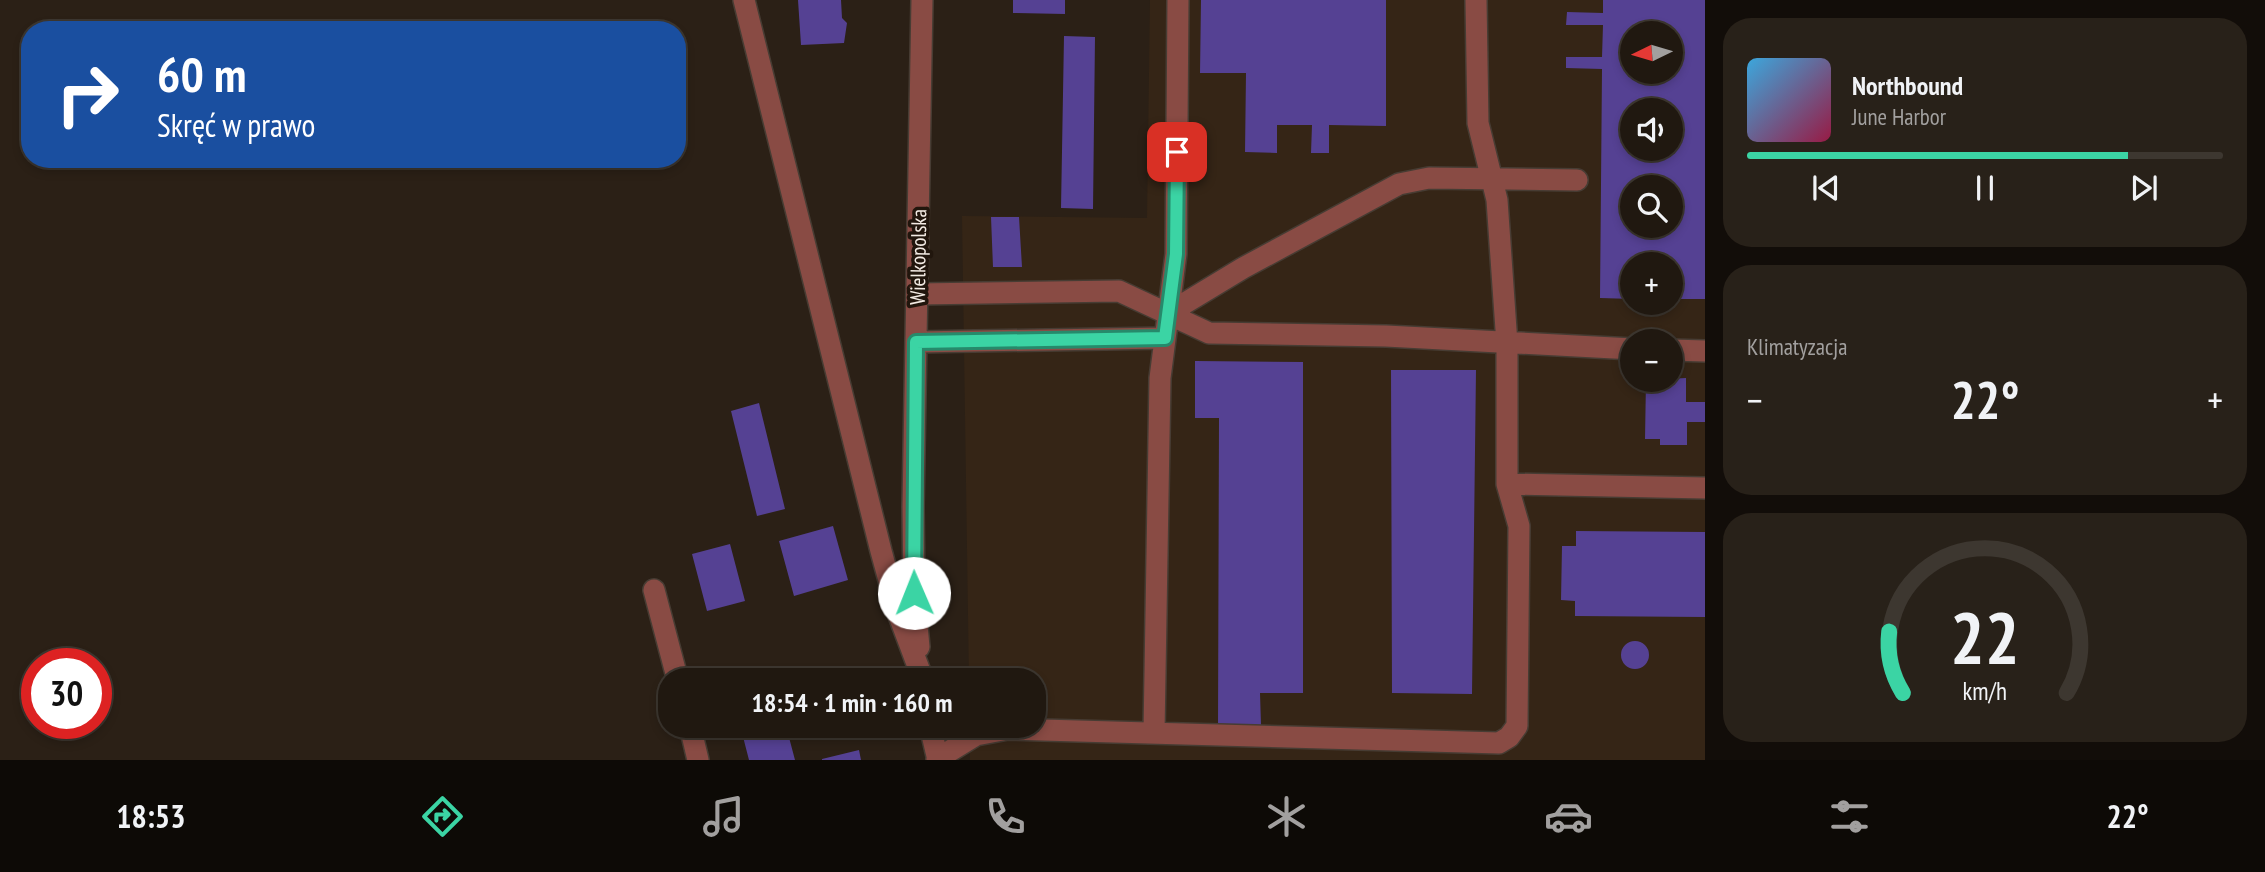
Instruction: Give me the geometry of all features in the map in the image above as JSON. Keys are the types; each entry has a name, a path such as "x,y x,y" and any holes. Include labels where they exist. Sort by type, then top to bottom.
{"street":[{"path":"744,0 881,551 898,613 918,668"},
{"name":"Wielkopolska","path":"921,668 914,593 922,0"},
{"path":"1154,733 1160,378 1176,254 1178,0"},
{"path":"932,738 937,760 976,735 992,731 1499,743 1509,737 1517,726 1519,526 1507,484 1507,344 1497,200 1478,123 1476,0"},
{"path":"1167,314 1243,268 1399,184 1429,178 1577,180"},
{"path":"918,294 1119,290 1209,333 1386,337 1620,348"},
{"path":"916,342 1165,338"},
{"path":"1683,350 1705,351"},
{"path":"1507,484 1705,488"},
{"path":"654,590 675,668"},
{"path":"693,738 698,760"}],"shaded area":[{"path":"1150,0 1705,0 1705,760 970,760 970,738 1046,738 1046,668 969,668 962,216 1147,218"}],"building":[{"path":"798,0 841,0 842,18 847,23 844,43 801,45"},
{"path":"1013,0 1065,0 1065,14 1013,13"},
{"path":"1201,0 1386,0 1386,126 1329,125 1329,153 1311,153 1312,125 1277,125 1277,153 1245,152 1246,73 1200,73"},
{"path":"1603,0 1705,0 1705,299 1683,299 1683,252 1620,252 1620,299 1600,298 1602,69 1566,68 1566,57 1602,57 1603,25 1566,25 1567,12 1603,13"},
{"path":"1064,36 1095,37 1093,209 1061,208"},
{"path":"991,217 1019,217 1022,267 993,267"},
{"path":"1195,361 1303,362 1303,693 1260,693 1261,725 1218,725 1219,418 1195,418"},
{"path":"1391,370 1476,370 1472,694 1392,693"},
{"path":"1683,378 1686,378 1686,402 1705,402 1705,422 1687,422 1687,445 1660,445 1660,439 1645,439 1646,392 1683,392"},
{"path":"759,403 785,509 757,516 731,411"},
{"path":"833,526 848,580 794,596 779,541"},
{"path":"1576,531 1705,532 1705,617 1575,616 1575,601 1561,600 1562,546 1576,546"},
{"path":"730,544 745,601 707,611 692,554"},
{"path":"1635,641 1645,645 1649,655 1645,665 1635,669 1625,665 1621,655 1625,645"},
{"path":"743,738 789,738 795,760 749,760"},
{"path":"859,750 861,760 822,760 822,759"}],"route":[{"path":"914,593 916,342 1165,338 1176,254 1177,152"}]}
